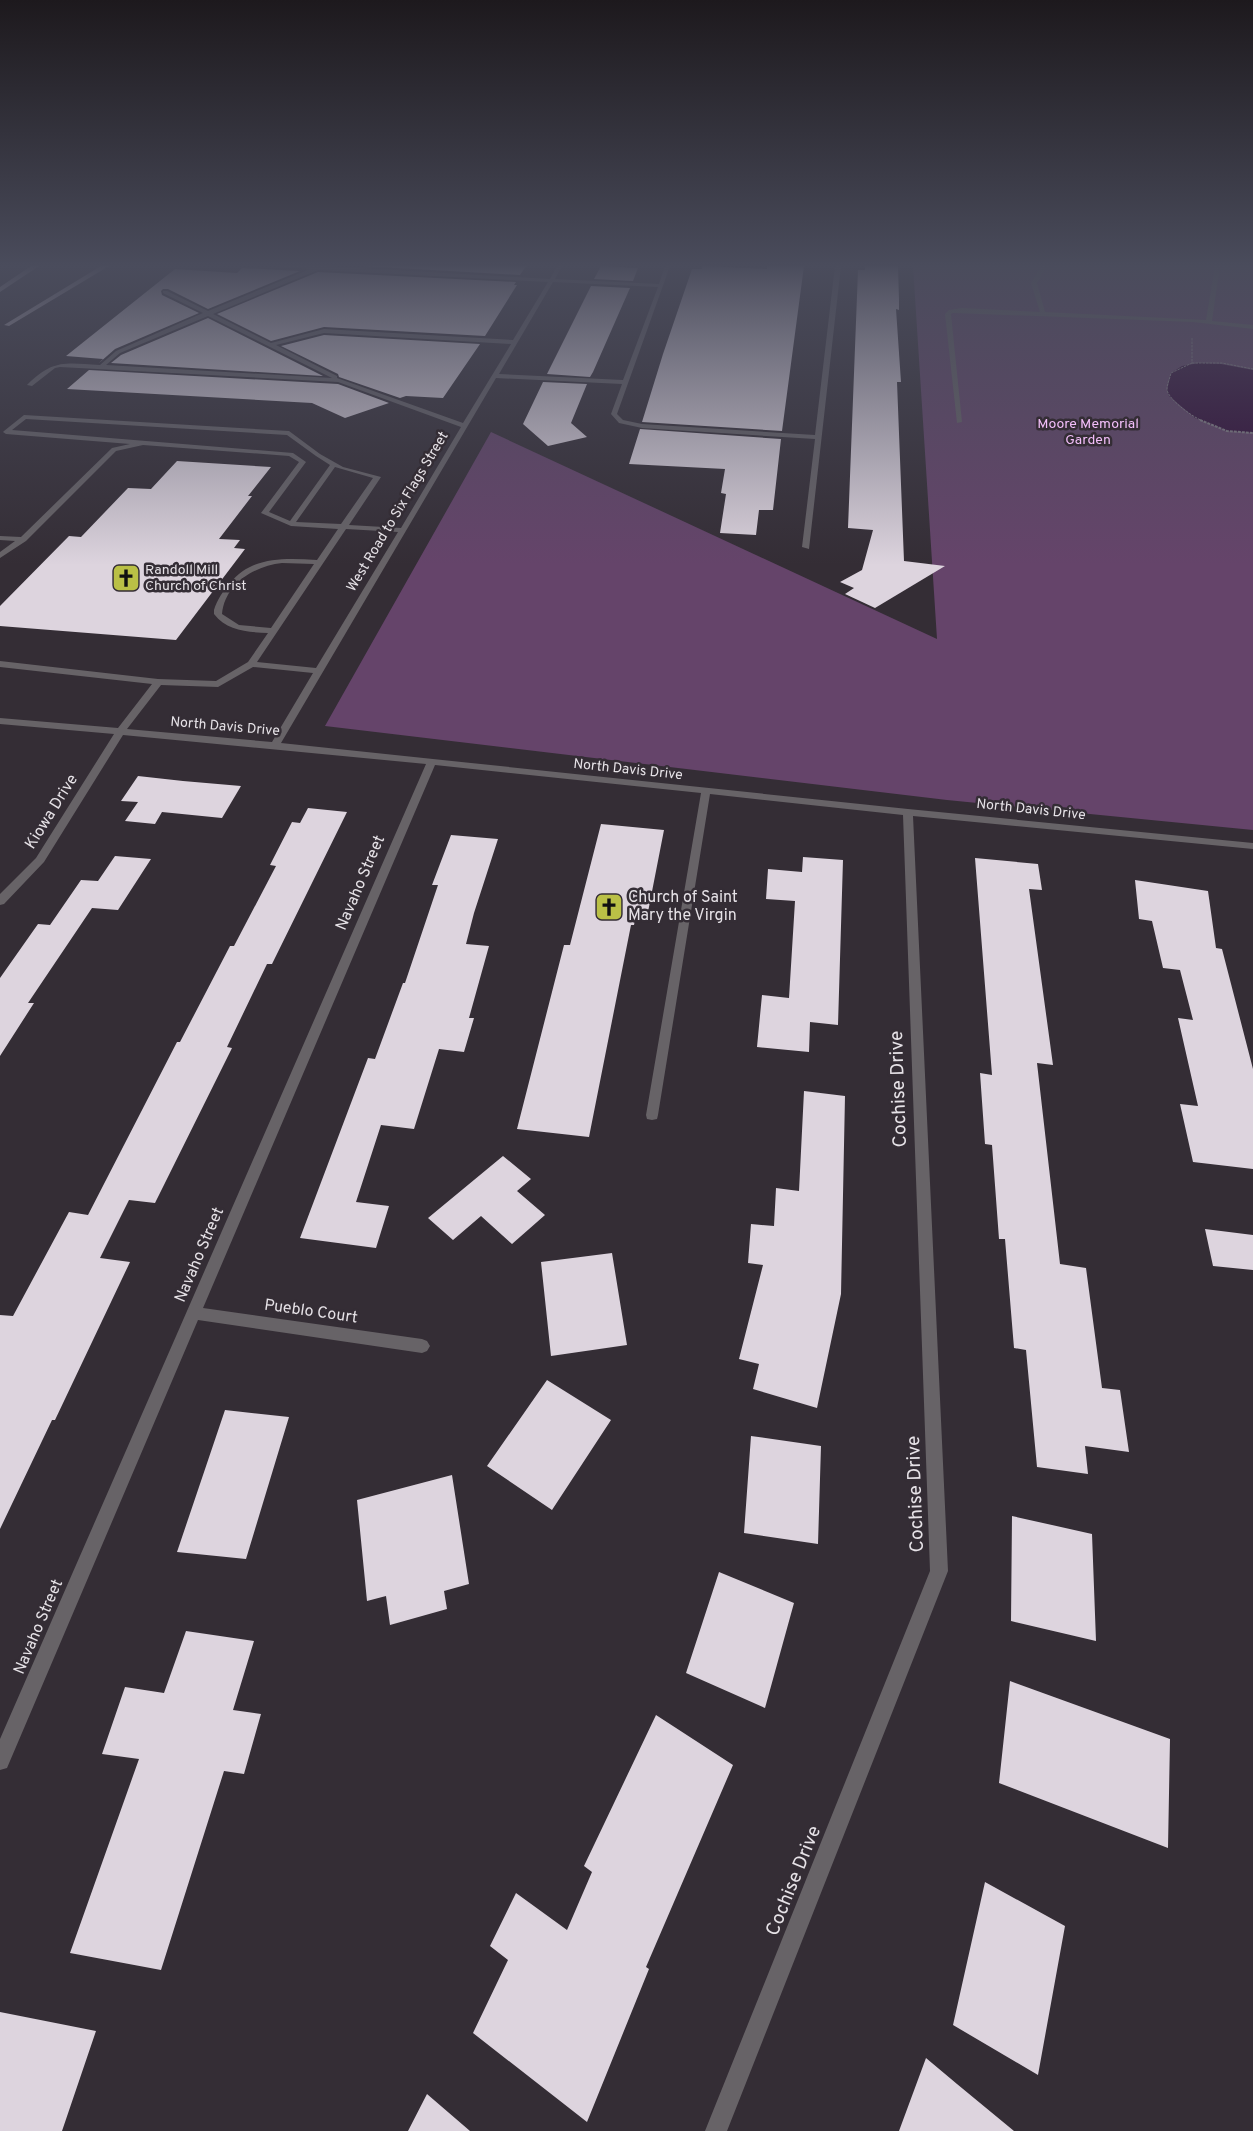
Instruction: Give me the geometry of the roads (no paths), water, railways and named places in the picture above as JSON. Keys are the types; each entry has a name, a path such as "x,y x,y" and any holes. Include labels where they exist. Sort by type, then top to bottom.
{"street":[{"path":"30,385 53,367 58,365"},
{"path":"69,365 339,380"},
{"path":"310,365 339,380 465,426"},
{"name":"West Road to Six Flags Street","path":"275,745 501,365"},
{"path":"632,365 614,414 621,422 642,426 819,437"},
{"path":"806,546 827,365"},
{"path":"953,365 959,422"},
{"path":"495,376 626,382"},
{"path":"0,664 158,682 218,684 252,664 321,562 344,527 377,478 341,468 318,455 289,433 24,417 6,432 290,454 303,462 265,513 291,524 344,527 403,530"},
{"path":"0,556 22,539 114,449 147,443"},
{"path":"291,524 334,464"},
{"path":"0,538 22,539"},
{"path":"274,631 236,628 223,621 218,614 218,606 242,572 255,566 276,560 321,562"},
{"path":"252,664 319,670"},
{"name":"Kiowa Drive","path":"0,901 40,860 120,732 158,682"},
{"name":"North Davis Drive","path":"0,721 275,745 706,792 1253,846"},
{"name":"Navaho Street","path":"0,1760 431,763"},
{"path":"652,1115 706,792"},
{"name":"Cochise Drive","path":"716,2131 939,1571 908,812"},
{"name":"Pueblo Court","path":"194,1313 422,1346"}],"place":[{"name":"Randoll Mill Church of Christ","path":"126,578"},
{"name":"Church of Saint Mary the Virgin","path":"609,907"}],"park label":[{"name":"Moore Memorial Garden","path":"1088,432"}]}
